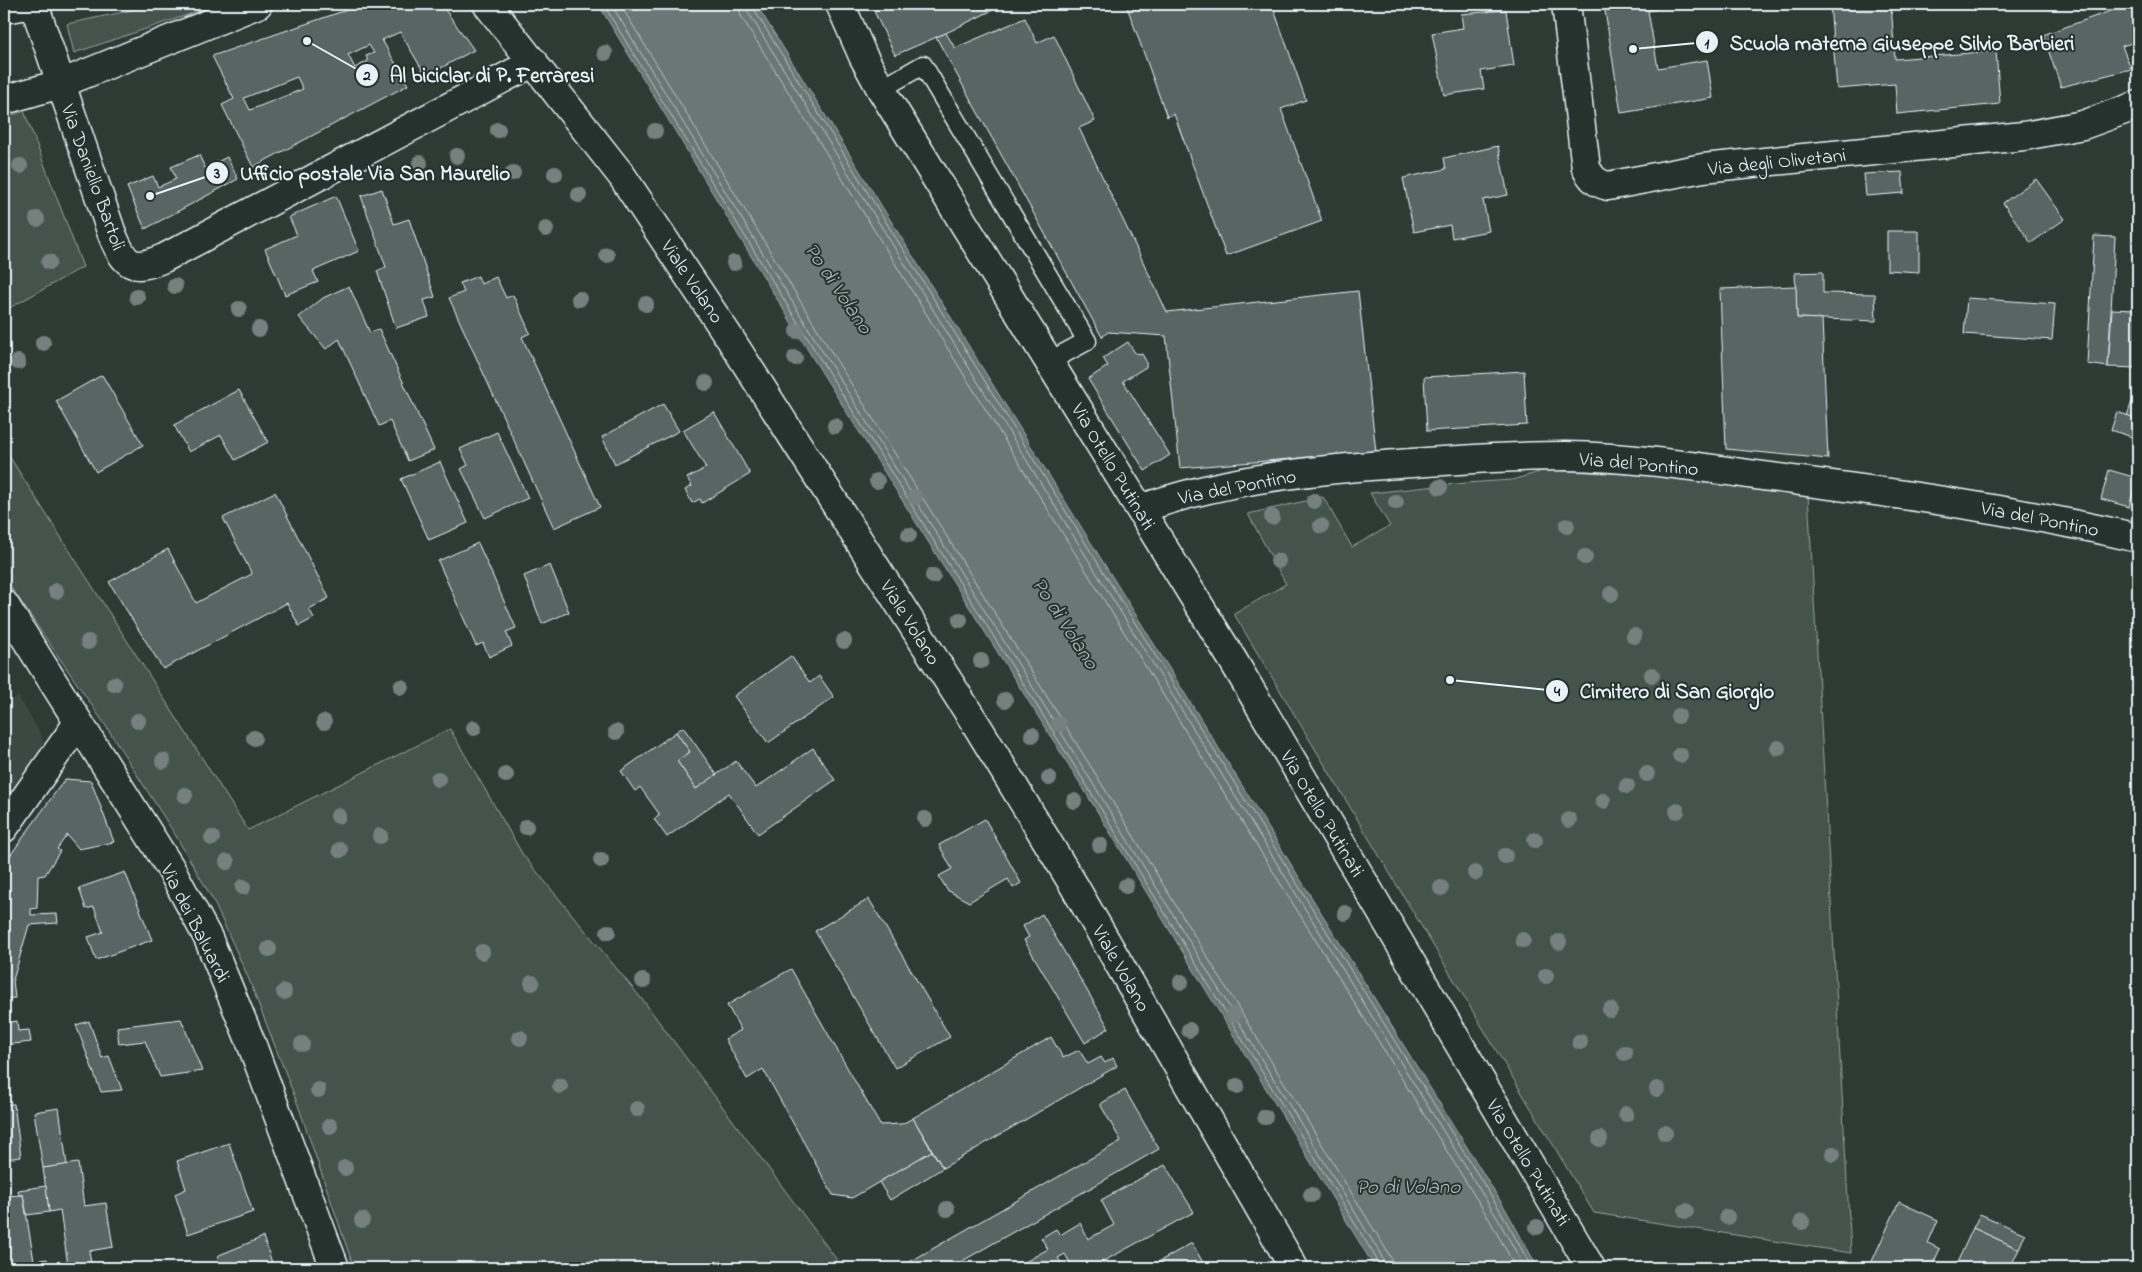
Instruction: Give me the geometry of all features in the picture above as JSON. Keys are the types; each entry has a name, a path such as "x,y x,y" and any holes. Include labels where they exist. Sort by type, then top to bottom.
{"street":[{"path":"4,8 34,4 60,84"},
{"path":"4,100 60,84 258,4"},
{"name":"Viale Volano","path":"487,4 622,176 692,280 979,729 1073,884 1294,1268"},
{"name":"Via degli Olivetani","path":"1566,4 1586,168 1590,177 1597,183 1608,186 1703,168 2024,136 2083,125 2138,105"},
{"name":"Via Otello Putinati","path":"843,9 881,90 1050,361 1244,679 1591,1268"},
{"name":"Via Daniello Bartoli","path":"60,84 121,255 128,262 136,266 149,264 164,258 534,62"},
{"name":"Via del Pontino","path":"1140,509 1177,496 1210,488 1335,468 1463,459 1567,456 1652,462 1910,495 2014,512 2138,538"},
{"name":"Via dei Baluardi","path":"4,604 171,869 208,938 253,1049 335,1268"},
{"path":"4,828 78,723"}],"lane":[{"path":"881,90 923,65 1087,341 1050,361"}],"shaded area":[{"path":"161,4 220,4 74,53 67,24"},
{"path":"24,111 83,267 4,311 4,118"},
{"path":"4,448 248,830 450,729 523,855 645,1003 843,1268 354,1268 298,1105 248,977 213,900 176,836 106,726 4,577"},
{"path":"1546,470 1663,476 1808,494 1851,1253 1594,1213 1234,614 1286,584 1248,514 1323,497 1352,547 1390,526 1370,493 1512,480"},
{"path":"18,696 43,738 44,747 43,754 4,813 4,705"}],"water":[{"name":"Po di Volano","path":"598,4 756,4 1506,1210 1538,1268 1375,1268 1083,788 814,360"}],"building":[{"path":"364,4 441,4 474,50 426,76 400,32 382,40 408,85 253,167 222,105 234,99 212,56","holes":["369,45 374,53 366,56 368,61 355,68 348,55","297,77 303,89 250,110 244,98"]},
{"path":"887,4 1005,4 895,55 873,9"},
{"path":"1126,4 1272,4 1306,100 1281,109 1322,221 1226,256 1174,114 1167,117"},
{"path":"1604,4 1657,4 1657,9 1648,11 1658,68 1707,60 1713,98 1621,113"},
{"path":"1830,4 1891,4 1895,59 1996,51 2000,104 1897,114 1895,84 1837,89"},
{"path":"2111,4 2138,4 2138,41 2122,46 2131,69 2061,87 2043,35 2113,10"},
{"path":"1506,10 1514,66 1481,71 1484,89 1444,95 1432,33 1463,28 1461,14"},
{"path":"1025,18 1037,43 1054,35 1095,121 1079,128 1167,312 1358,291 1376,452 1180,468 1166,336 1108,332 1102,337 936,37 946,33 955,48"},
{"path":"1498,146 1508,195 1483,200 1489,231 1452,238 1450,225 1414,232 1403,178 1446,169 1444,158"},
{"path":"199,155 205,168 227,157 238,179 145,229 127,187 153,176 158,187 176,179 171,167"},
{"path":"1902,172 1904,193 1866,196 1864,174"},
{"path":"2036,179 2065,219 2031,243 2003,203"},
{"path":"382,189 394,224 409,219 435,297 424,300 429,317 396,328 377,271 386,267 361,196"},
{"path":"336,196 359,251 313,271 318,282 285,295 265,249 297,235 289,217"},
{"path":"1887,231 1919,231 1919,272 1887,270"},
{"path":"2094,236 2115,237 2108,367 2087,364"},
{"path":"2138,271 2138,368 2108,367 2112,309 2136,310"},
{"path":"1823,272 1823,293 1875,294 1876,321 1797,318 1795,273"},
{"path":"478,276 481,284 496,277 506,298 513,295 530,333 522,337 600,507 554,528 449,298 464,292 460,283"},
{"path":"349,286 370,333 379,329 434,450 408,461 390,421 379,426 339,339 326,349 299,317 323,298"},
{"path":"1796,286 1797,318 1822,319 1828,459 1726,449 1720,289"},
{"path":"1967,298 2055,304 2052,340 1964,334"},
{"path":"1128,342 1135,353 1142,354 1146,361 1146,367 1123,381 1170,455 1145,471 1088,379 1108,366 1103,358"},
{"path":"1524,371 1527,425 1427,431 1424,377"},
{"path":"102,375 143,445 96,472 56,401"},
{"path":"2138,384 2138,419 2127,416"},
{"path":"239,390 268,442 235,460 221,435 189,452 174,425"},
{"path":"663,404 679,431 615,464 602,437"},
{"path":"714,412 750,474 702,503 700,499 692,503 685,490 692,486 687,478 706,468 683,430"},
{"path":"2117,412 2138,419 2138,439 2111,430"},
{"path":"497,432 528,498 485,518 461,469 468,465 460,449"},
{"path":"440,462 468,523 429,540 401,479"},
{"path":"2109,470 2137,478 2129,507 2101,499"},
{"path":"275,492 329,598 309,609 314,618 299,626 287,603 163,669 109,582 168,549 196,603 252,574 223,518"},
{"path":"478,543 516,628 506,632 512,646 489,657 483,643 476,646 438,561"},
{"path":"550,565 569,612 542,624 524,576"},
{"path":"791,656 810,683 819,676 834,697 768,743 734,696"},
{"path":"683,727 717,775 696,789 677,761 690,752 676,732"},
{"path":"676,732 690,752 677,761 696,789 736,761 756,788 813,748 835,780 758,834 729,793 667,837 654,819 660,815 640,787 635,791 621,771"},
{"path":"65,779 91,781 114,842 79,849 67,835 57,849 60,851 45,875 38,876 37,908 31,909 31,915 57,914 58,923 29,925 13,980 15,998 4,999 4,864"},
{"path":"985,819 1021,883 1013,888 1008,879 969,902 947,890 939,876 952,869 939,845"},
{"path":"125,872 152,940 96,960 88,937 103,932 94,907 86,909 79,888"},
{"path":"869,899 950,1037 895,1068 815,931"},
{"path":"1042,914 1109,1028 1085,1043 1024,940 1029,937 1023,926"},
{"path":"791,969 880,1125 902,1124 913,1118 932,1151 852,1198 833,1195 763,1069 747,1079 725,1039 741,1030 727,1005"},
{"path":"181,1019 202,1071 160,1077 145,1041 119,1044 117,1027"},
{"path":"17,1021 18,1031 29,1030 31,1042 4,1045 4,1023"},
{"path":"89,1021 102,1058 109,1056 122,1090 101,1092 76,1025"},
{"path":"1051,1037 1063,1058 1079,1050 1088,1064 1101,1057 1105,1063 1113,1058 1117,1066 943,1168 913,1118"},
{"path":"4,1088 6,1104 14,1104 21,1157 4,1159"},
{"path":"1125,1090 1159,1149 950,1268 899,1268 1121,1141 1100,1104"},
{"path":"59,1108 67,1165 43,1168 34,1112"},
{"path":"229,1143 253,1212 188,1234 175,1194 186,1189 177,1161"},
{"path":"932,1151 943,1168 890,1200 879,1182"},
{"path":"78,1163 84,1206 106,1203 113,1247 89,1251 92,1268 55,1268 68,1266 60,1210 49,1212 43,1168"},
{"path":"1165,1165 1194,1212 1091,1268 1073,1268 1065,1254 1058,1258 1064,1268 1029,1268 1025,1262 1048,1249 1041,1238 1056,1229 1060,1235 1080,1223 1088,1239 1114,1225 1101,1200"},
{"path":"46,1186 49,1212 27,1215 23,1195 19,1195 18,1190"},
{"path":"23,1195 34,1261 47,1259 49,1268 4,1268 4,1196"},
{"path":"1899,1202 1938,1220 1928,1243 1940,1249 1931,1268 1869,1268"},
{"path":"1980,1214 2025,1234 2019,1249 1973,1228"},
{"path":"1973,1228 2019,1249 2010,1268 1955,1267"},
{"path":"263,1237 274,1268 221,1268 217,1256"},
{"path":"1192,1243 1206,1268 1155,1268 1153,1265"}],"place":[{"name":"Al biciclar di P. Ferraresi","path":"307,41"},
{"name":"Scuola materna Giuseppe Silvio Barbieri","path":"1633,49"},
{"name":"Ufficio postale Via San Maurelio","path":"150,196"},
{"name":"Cimitero di San Giorgio","path":"1450,680"}]}
